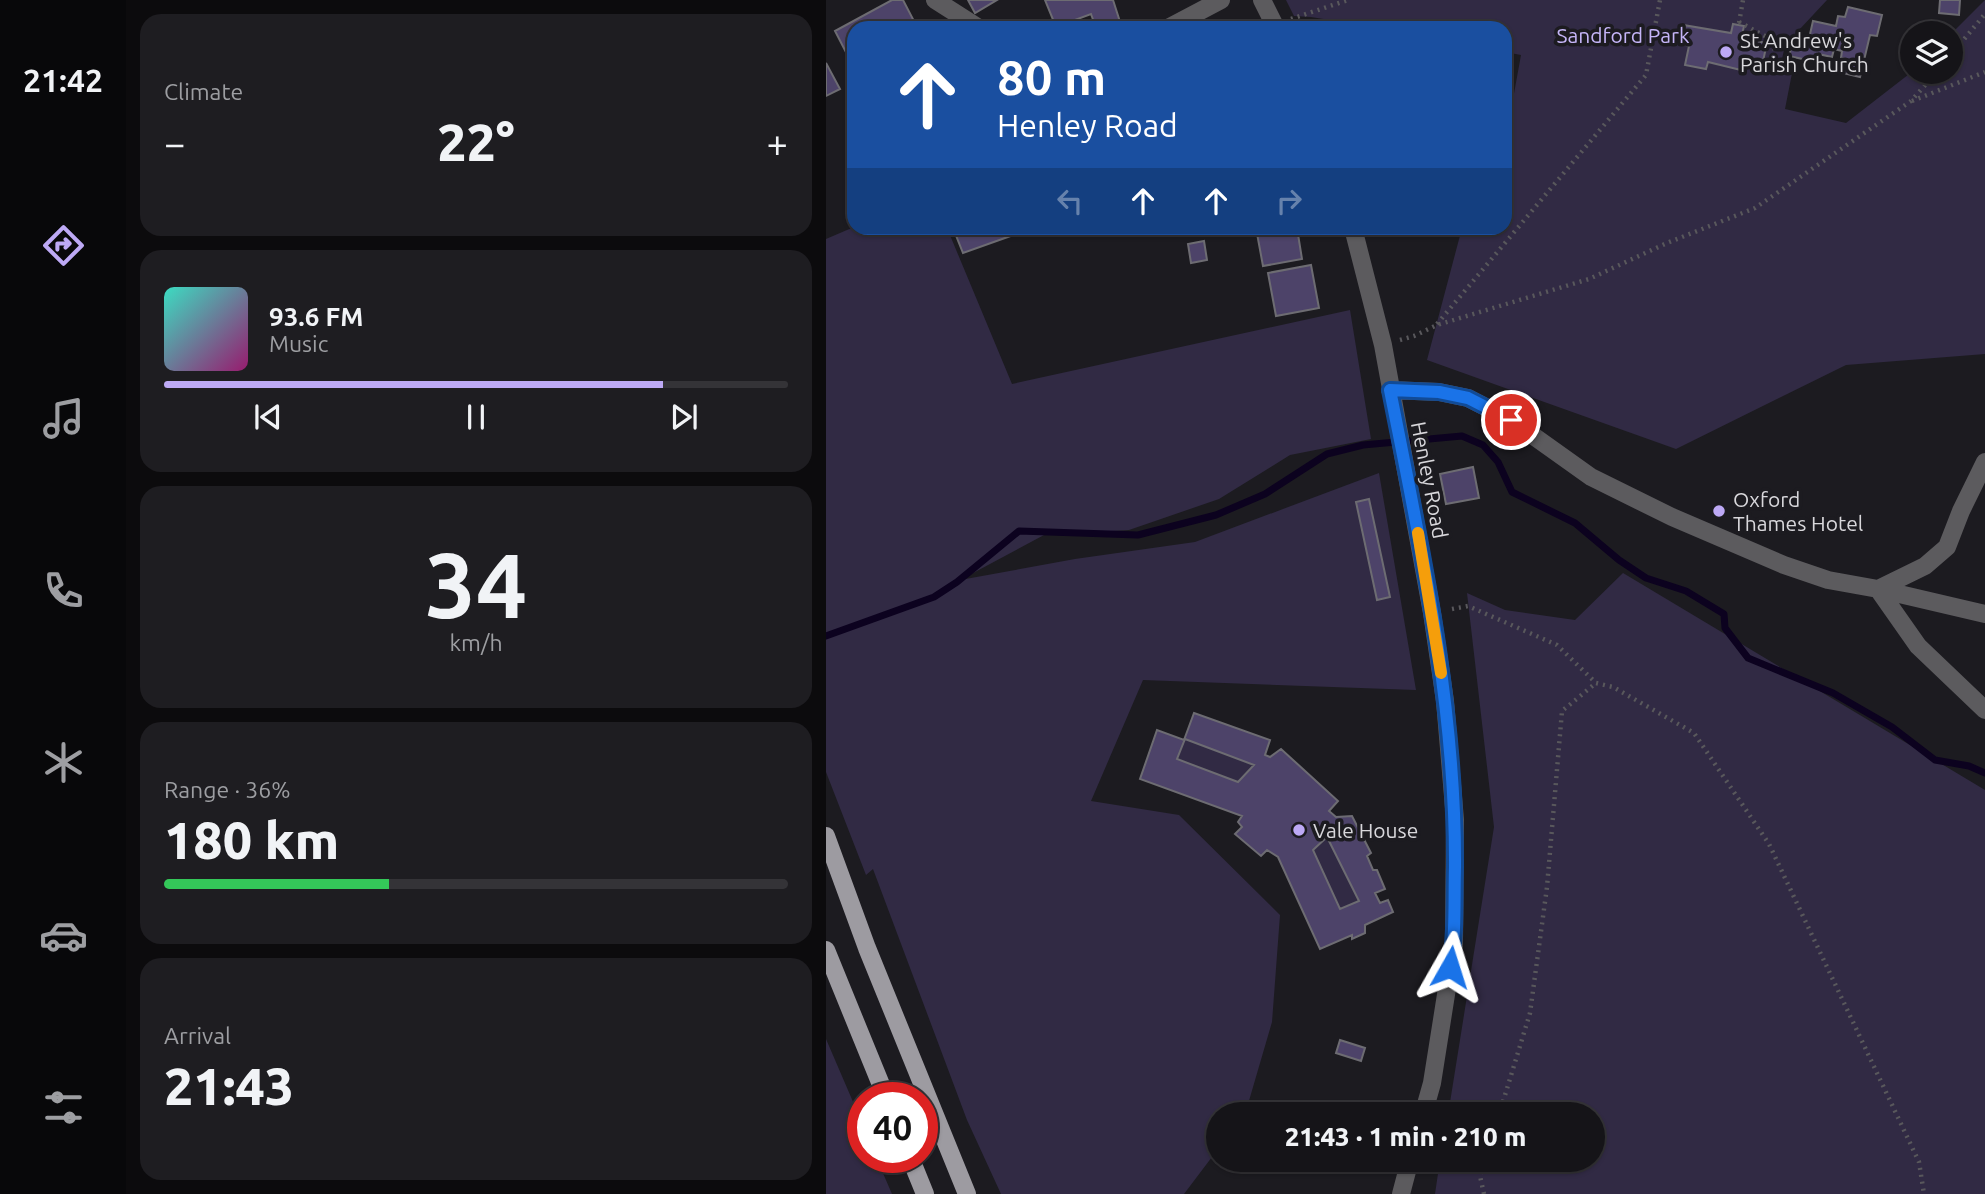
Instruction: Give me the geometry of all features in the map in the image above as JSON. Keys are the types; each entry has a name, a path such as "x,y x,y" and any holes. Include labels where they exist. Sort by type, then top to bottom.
{"main road":[{"path":"826,836 867,948 967,1194"},
{"path":"826,950 880,1082"},
{"path":"916,1173 925,1194"}],"street":[{"path":"935,0 968,21"},
{"path":"1178,21 1198,6 1221,0"},
{"path":"1262,0 1278,21"},
{"name":"Henley Road","path":"1355,235 1383,345 1432,613 1445,701 1455,820 1454,944 1427,1102"},
{"path":"1390,390 1439,392 1468,398 1511,420 1591,477 1672,517 1784,565 1828,580 1985,614"},
{"path":"1878,589 1925,566 1947,547 1985,462"},
{"path":"1878,589 1918,646 1985,710"},
{"path":"1401,1194 1407,1172"}],"path":[{"path":"1287,21 1294,16 1348,0"},
{"path":"1437,325 1646,75 1660,0"},
{"path":"1743,0 1739,23 1776,42 1769,74"},
{"path":"1963,41 1985,14"},
{"path":"1383,345 1415,336 1437,325 1589,279 1667,243 1755,208 1911,101 1985,72"},
{"path":"1911,101 1926,84"},
{"path":"1432,613 1468,606 1557,645 1596,683 1613,687 1694,733 1769,844 1919,1162 1924,1194"},
{"path":"1503,1102 1530,1013 1547,887 1562,711 1596,683"},
{"path":"1481,1172 1484,1194"}],"green space":[{"name":"Sandford Park","path":"1286,0 1827,0 1785,45 1782,59 1794,63 1785,109 1846,123 1900,81 1900,84 1963,84 1963,22 1985,0 1985,354 1846,365 1676,449 1427,360 1460,235 1512,235 1512,104 1521,55 1512,53 1512,21 1336,21 1294,16"},
{"path":"847,230 847,235 950,235 1012,384 1350,310 1371,439 1290,455 1219,499 1129,530 1044,535 960,580 1075,559 1195,542 1379,473 1416,690 1143,680 1091,801 1179,815 1280,915 1272,1022 1249,1102 1206,1102 1206,1165 1184,1194 1001,1194 967,1120 873,869 866,875 826,772 826,239"},
{"path":"1623,573 1985,790 1985,1194 1435,1194 1438,1172 1605,1172 1605,1102 1450,1102 1494,827 1467,593 1505,610 1575,620"},
{"path":"1185,739 1254,765 1238,782 1177,759"},
{"path":"1327,837 1359,901 1340,909 1313,850"},
{"path":"826,1039 847,1088 847,1173 883,1173 892,1194 826,1194"}],"building":[{"path":"892,0 903,0 914,21 853,21"},
{"path":"968,0 997,0 975,13"},
{"path":"1045,0 1113,0 1120,21 1094,21 1091,14 1072,21 1054,21"},
{"path":"1940,0 1960,0 1959,15 1939,13"},
{"path":"1848,7 1882,15 1877,36 1870,35 1860,77 1843,73 1846,59 1841,58 1842,51 1834,49 1832,57 1818,54 1816,62 1789,56 1793,40 1808,43 1813,21 1836,26 1838,16 1845,17"},
{"path":"847,24 847,54 835,31"},
{"name":"St Andrew's Parish Church","path":"1733,24 1744,26 1742,35 1750,37 1749,40 1767,43 1763,61 1748,58 1745,71 1708,62 1706,69 1685,65 1689,46 1679,43 1683,25 1731,33"},
{"path":"826,63 840,89 826,96"},
{"path":"956,235 1013,235 963,253"},
{"path":"1257,235 1298,235 1302,259 1263,266"},
{"path":"1204,241 1207,260 1191,263 1188,244"},
{"path":"1311,265 1319,308 1276,316 1268,273"},
{"path":"1473,467 1479,498 1446,504 1440,474"},
{"path":"1369,499 1390,597 1377,600 1356,502"},
{"name":"Vale House","path":"1194,713 1270,740 1265,755 1270,757 1281,749 1338,801 1329,811 1336,817 1352,816 1371,853 1367,856 1373,870 1377,870 1385,889 1375,893 1380,903 1388,900 1393,912 1365,925 1365,933 1352,939 1352,935 1320,949 1278,857 1267,850 1261,856 1235,834 1242,827 1238,822 1242,816 1140,779 1157,730 1184,740","holes":["1185,739 1254,765 1238,782 1177,759","1327,837 1359,901 1340,909 1313,850"]},
{"path":"1340,1040 1365,1048 1361,1061 1336,1053"}],"waterway":[{"path":"826,636 934,597 957,582 1019,531 1138,535 1216,515 1265,494 1327,454 1363,445 1462,436 1483,445 1498,462 1512,492 1575,523 1619,560 1646,578 1686,591 1724,614 1725,628 1748,658 1833,693 1892,727 1935,760 1969,766 1985,773"}],"slow traffic":[{"path":"1418,533 1441,673"}],"place":[{"name":"St Andrew's Parish Church","path":"1726,52"},
{"name":"Oxford Thames Hotel","path":"1719,511"},
{"name":"Vale House","path":"1299,830"}],"route":[{"path":"1450,967 1454,944 1455,820 1445,701 1432,613 1390,390 1439,392 1468,398 1511,420"}]}
